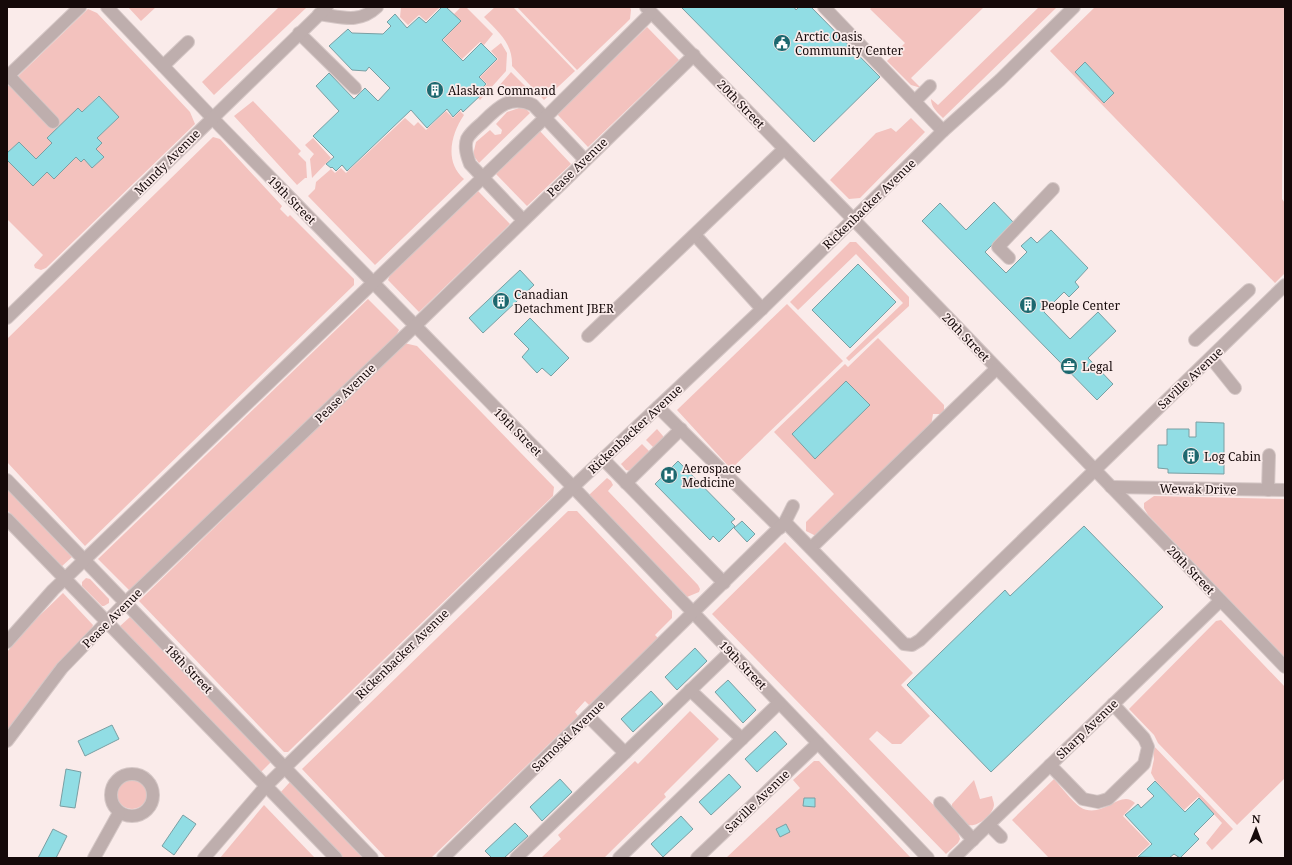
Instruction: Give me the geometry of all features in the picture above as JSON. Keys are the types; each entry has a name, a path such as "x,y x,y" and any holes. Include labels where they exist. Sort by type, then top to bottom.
{"street":[{"path":"53,122 8,77 80,7"},
{"name":"19th Street","path":"107,7 212,118 373,282 414,327 573,487 928,858"},
{"path":"323,11 350,18 363,17 377,7"},
{"path":"824,7 944,131"},
{"name":"Rickenbacker Avenue","path":"204,858 266,786 573,487 762,309 853,219 944,131 1000,80 1074,7"},
{"path":"7,642 53,590 85,561 544,118 648,10"},
{"name":"20th Street","path":"648,10 694,55 1285,667"},
{"name":"Mundy Avenue","path":"7,318 323,11"},
{"path":"299,33 355,88"},
{"path":"162,66 188,42"},
{"name":"Pease Avenue","path":"7,741 62,668 125,603 414,327 694,55"},
{"path":"915,101 930,86"},
{"path":"523,220 470,164 466,153 466,141 470,134 497,108 514,101 524,101 533,106 585,160"},
{"path":"588,336 784,149"},
{"path":"1009,258 998,247 1053,189"},
{"path":"695,235 762,309"},
{"name":"Saville Avenue","path":"658,407 783,525 811,548 904,644 912,644 920,640 1094,469 1211,358 1285,285"},
{"path":"1195,340 1249,290"},
{"path":"1211,358 1235,388"},
{"path":"811,548 996,369"},
{"path":"626,483 681,429"},
{"path":"1268,490 1269,455"},
{"path":"603,459 724,583"},
{"name":"18th Street","path":"7,480 372,858"},
{"name":"Wewak Drive","path":"1112,487 1285,490"},
{"path":"783,525 792,506"},
{"path":"7,519 336,858"},
{"name":"Sarnoski Avenue","path":"443,858 783,525"},
{"name":"Sharp Avenue","path":"954,858 1220,600"},
{"path":"516,858 730,652"},
{"path":"690,690 742,738"},
{"path":"619,858 779,703"},
{"path":"1050,765 1083,799 1098,802 1108,799 1144,764 1148,747 1144,738 1113,704"},
{"path":"588,716 624,753"},
{"name":"Saville Avenue","path":"697,858 818,743"},
{"path":"940,804 973,840"},
{"path":"94,858 119,812"},
{"path":"989,825 1001,837"}],"shaded area":[{"path":"128,7 156,7 141,21"},
{"path":"279,7 306,8 214,95 202,82"},
{"path":"401,7 440,7 426,21 419,15 408,25 400,17"},
{"path":"461,7 466,7 493,34 484,45 480,42 462,59 443,40 461,21 454,14"},
{"path":"495,7 513,7 575,71 544,100 512,66 510,51 504,38 484,17"},
{"path":"517,7 630,7 631,10 630,19 577,70"},
{"path":"872,7 984,7 911,78 921,88 911,85 887,61 905,43 870,9"},
{"path":"1039,7 1057,7 943,118 933,107 931,99 938,105"},
{"path":"1095,7 1284,7 1282,199 1285,203 1285,273 1275,283 1050,51","holes":["1085,62 1114,93 1105,103 1075,72"]},
{"path":"88,9 97,13 190,112 195,124 46,268 41,270 35,268 34,265 43,255 7,219 7,160 33,186 47,172 54,179 76,157 84,159 93,167 104,157 96,149 102,143 97,138 119,117 98,96 82,112 48,138 52,143 36,159 19,142 7,153 7,87"},
{"path":"647,27 679,60 588,147 557,114"},
{"path":"501,43 507,53 506,71 480,100 478,98 483,94 480,91 487,84 480,77 498,59 491,51"},
{"path":"511,72 527,88 517,86 497,88"},
{"path":"253,101 301,151 298,154 306,162 307,178 297,185 234,116"},
{"path":"519,108 526,109 530,113 479,163 473,155 476,142 490,130 495,135 501,134 502,130 496,124 507,112"},
{"path":"446,111 453,118 460,111 464,115 459,123 453,139 452,156 458,172 464,179 375,265 308,196 315,189 316,182 331,169 335,173 341,168 346,173 405,118 414,126 418,122 426,130"},
{"path":"911,118 925,132 860,198 849,199 830,180 876,133 891,128 896,132"},
{"path":"539,130 571,164 527,206 495,173"},
{"path":"213,137 220,139 282,206 280,209 288,217 290,215 354,279 354,285 85,546 7,462 7,339"},
{"path":"313,138 331,158 312,178 310,159 314,154 305,145"},
{"path":"478,191 510,224 419,312 388,280 390,275"},
{"path":"850,242 856,242 909,297 909,306 849,361 846,358 903,303 856,254 798,310 790,302"},
{"path":"368,299 399,330 396,336 130,591 98,559"},
{"path":"787,304 843,361 731,469 677,410"},
{"path":"878,338 944,405 944,412 939,419 939,414 933,414 931,426 816,536 806,531 806,522 834,494 774,432 845,364 848,367","holes":["846,381 815,458 792,434"]},
{"path":"404,343 417,346 554,487 553,496 288,752 284,752 139,601"},
{"path":"657,429 663,436 663,439 656,450 646,440"},
{"path":"642,444 652,454 630,471 626,470 621,464"},
{"path":"607,478 613,485 608,491 698,585 700,589 699,592 687,597 683,595 589,497 589,495"},
{"path":"7,489 72,557 61,567 7,510"},
{"path":"1154,496 1285,499 1285,658 1148,515 1144,508 1144,503"},
{"path":"568,511 577,511 672,611 672,618 655,635 659,639 589,705 585,701 575,712 578,716 431,858 386,858 302,769"},
{"path":"785,542 913,673 901,685 930,716 901,744 892,744 877,731 869,739 957,829 960,839 958,843 946,854 712,614"},
{"path":"86,578 90,579 109,599 109,603 102,606 82,586 82,582"},
{"path":"63,593 93,625 92,628 36,691 7,732 7,652 31,624"},
{"path":"130,617 271,762 260,773 119,627"},
{"path":"1221,620 1285,687 1285,778 1237,825 1158,743 1154,735 1129,709 1216,621"},
{"path":"690,711 719,739 664,794 666,797 604,858 541,858 561,839 558,835 635,761 638,764"},
{"path":"1152,744 1233,829 1212,850 1206,843 1222,823 1198,797 1184,810 1155,780 1151,773 1154,759"},
{"path":"814,761 819,761 911,858 726,858 800,788 793,780"},
{"path":"132,779 143,783 147,794 143,805 132,809 121,805 117,794 121,783"},
{"path":"1054,779 1080,807 1088,810 1103,808 1123,799 1129,799 1135,803 1123,816 1150,844 1136,857 1137,858 1049,858 1012,820"},
{"path":"974,780 980,799 992,796 994,805 987,817 979,823 970,825 964,823 960,819 952,807 952,804"},
{"path":"290,782 363,858 343,858 280,793"},
{"path":"264,805 315,858 220,858"}],"building":[{"name":"Alaskan Command","path":"442,7 446,7 461,21 442,40 463,61 481,43 497,59 479,77 486,84 479,91 482,94 463,112 461,109 453,117 447,109 427,128 411,110 347,171 342,165 336,171 332,167 331,168 326,164 334,157 313,136 339,111 316,86 329,73 354,99 365,88 378,101 390,88 369,67 366,71 352,70 329,46 348,29 352,33 383,34 391,26 387,22 395,14 407,28 419,17 426,23"},
{"name":"Arctic Oasis Community Center","path":"681,7 794,7 796,10 799,7 811,7 880,77 814,142"},
{"path":"1085,62 1114,93 1104,103 1075,72"},
{"path":"99,96 119,117 97,138 102,143 96,149 104,157 92,168 84,159 81,162 76,157 54,179 47,172 33,186 7,160 7,153 19,142 36,159 52,143 47,138 78,108 82,112"},
{"name":"People Center","path":"994,202 1014,223 985,252 1006,273 1027,252 1021,246 1031,237 1037,243 1051,230 1088,268 1075,282 1079,287 1069,297 1064,292 1044,312 1070,339 1098,312 1116,331 1088,358 1113,384 1097,400 922,221 940,203 966,230"},
{"path":"858,264 896,302 850,348 812,310"},
{"name":"Canadian Detachment JBER","path":"520,270 534,285 483,333 469,318"},
{"path":"530,318 569,358 551,376 542,368 537,373 522,357 529,349 514,334"},
{"path":"846,381 870,405 815,459 792,434"},
{"name":"Log Cabin","path":"1196,422 1224,423 1224,474 1168,473 1168,469 1158,468 1158,445 1167,445 1167,429 1189,429 1189,437 1196,437"},
{"path":"678,461 735,519 731,522 735,526 719,542 713,536 710,540 655,484"},
{"path":"742,521 755,534 747,542 734,528"},
{"path":"1084,526 1163,607 991,772 907,685 1005,590 1010,596"},
{"path":"695,648 707,661 677,690 665,677"},
{"path":"728,680 756,710 743,723 715,692"},
{"path":"651,691 663,704 633,732 621,719"},
{"path":"112,725 119,739 85,756 78,741"},
{"path":"775,731 787,744 757,772 745,759"},
{"path":"66,769 81,772 75,808 60,806"},
{"path":"729,774 741,787 711,815 699,802"},
{"path":"560,779 572,792 542,821 530,807"},
{"path":"1155,781 1185,812 1199,798 1214,814 1194,834 1199,839 1180,858 1174,854 1169,858 1138,857 1152,844 1125,815 1138,804 1141,808 1154,796 1147,789"},
{"path":"804,798 815,798 815,807 803,806"},
{"path":"183,815 196,824 174,855 162,846"},
{"path":"681,816 693,829 663,857 651,844"},
{"path":"515,823 528,836 504,858 492,858 485,851"},
{"path":"786,824 790,832 780,837 776,829"},
{"path":"53,829 67,836 56,858 38,858"}],"place":[{"name":"Arctic Oasis Community Center","path":"782,43"},
{"name":"Alaskan Command","path":"435,90"},
{"name":"Canadian Detachment JBER","path":"501,301"},
{"name":"People Center","path":"1028,305"},
{"name":"Legal","path":"1069,366"},
{"name":"Log Cabin","path":"1191,456"},
{"name":"Aerospace Medicine","path":"669,475"}]}
